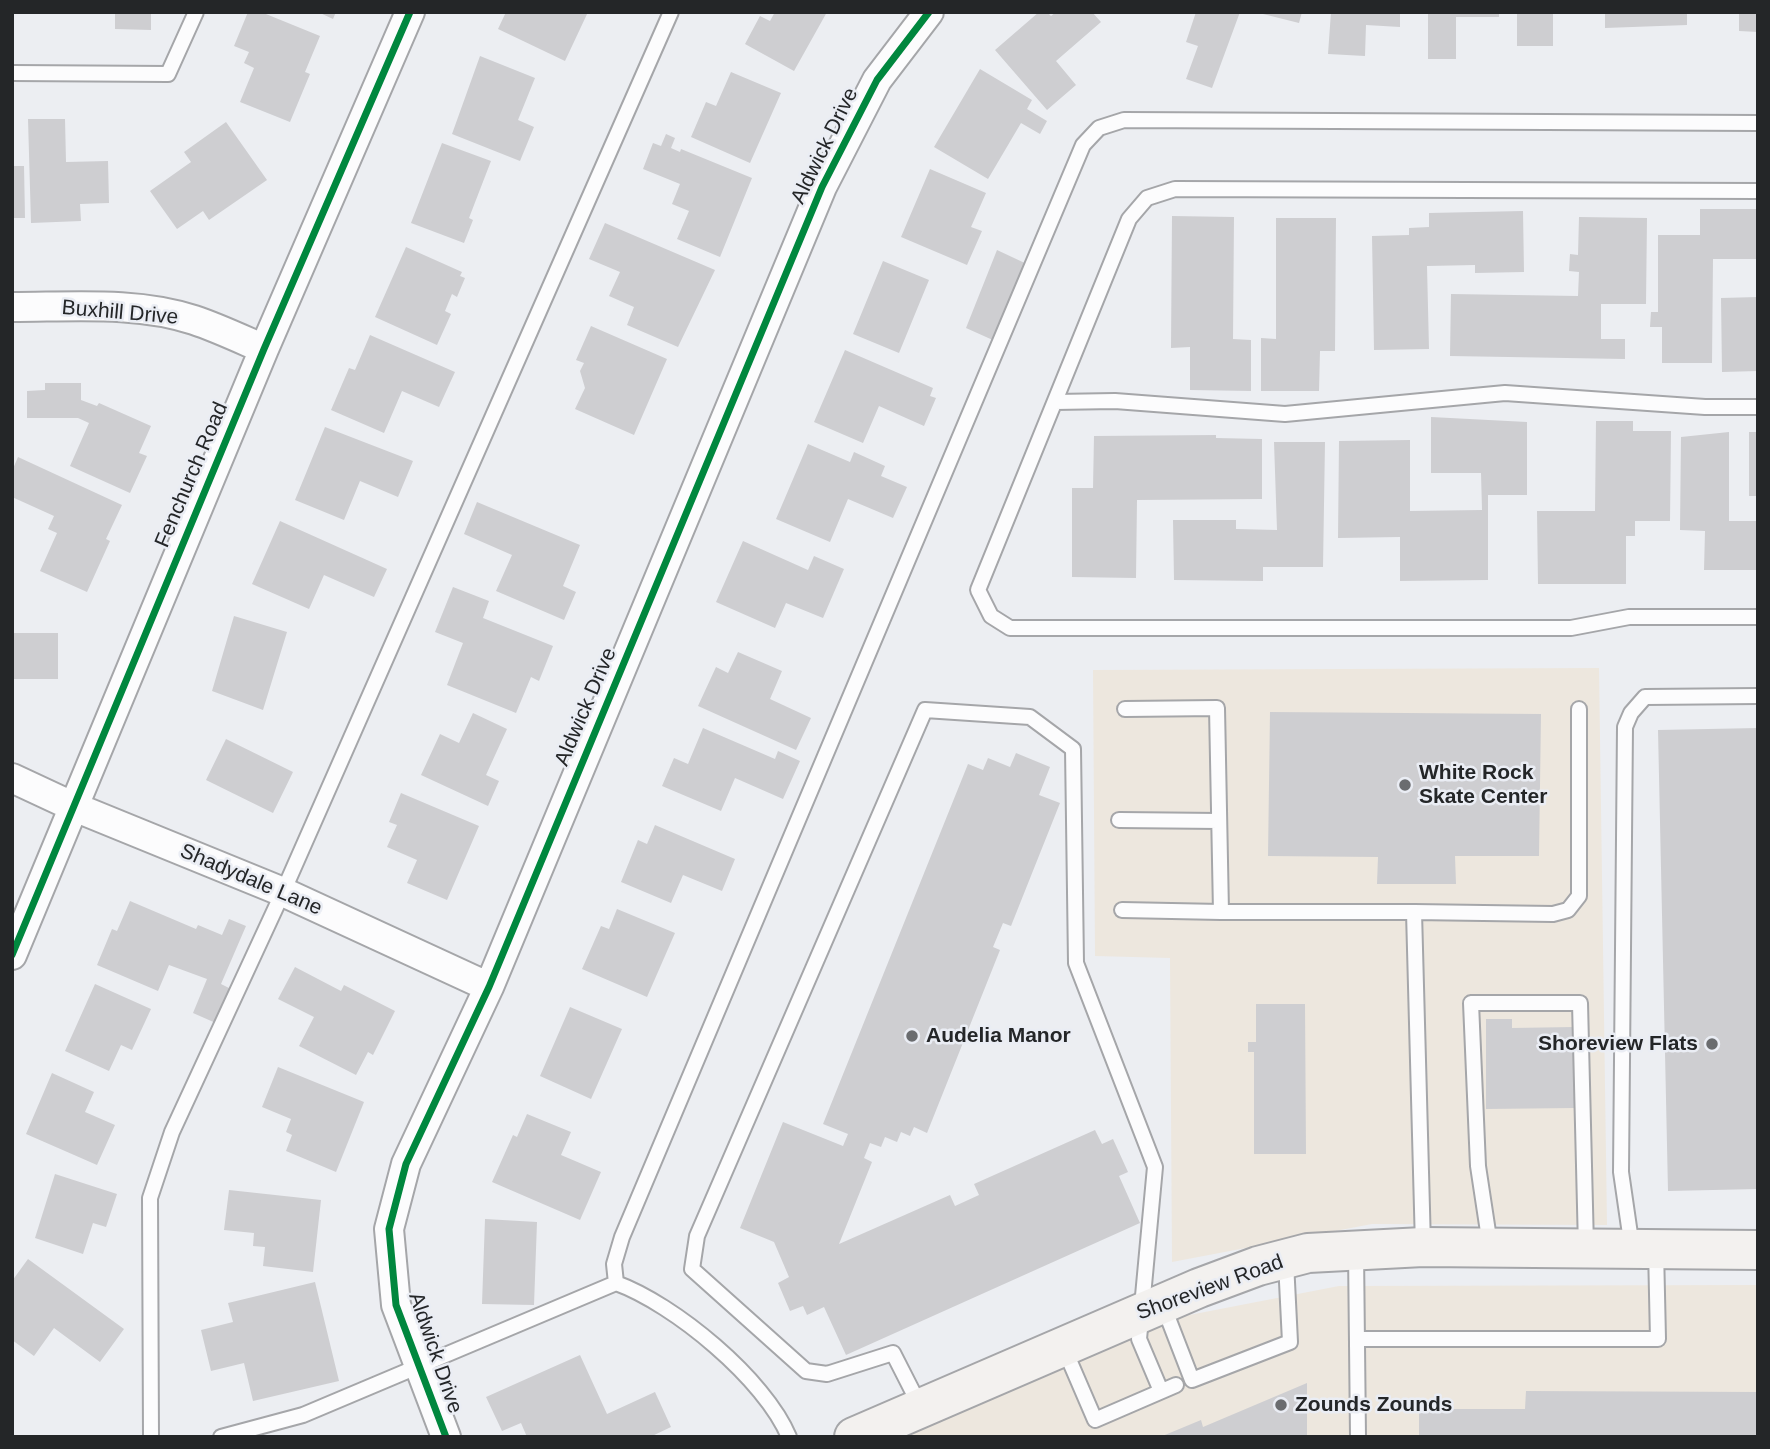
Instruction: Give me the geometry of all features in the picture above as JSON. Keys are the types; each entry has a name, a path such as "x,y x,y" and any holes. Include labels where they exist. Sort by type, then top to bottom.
{"street":[{"name":"Fenchurch Road","path":"12,954 264,349 410,12"},
{"name":"Aldwick Drive","path":"446,1437 396,1305 389,1229 406,1164 489,987 822,187 877,79 929,12"},
{"name":"Buxhill Drive","path":"12,307 85,307 157,312 193,320 264,349"},
{"name":"Shadydale Lane","path":"12,778 72,806 283,892 489,987"},
{"name":"Shoreview Road","path":"854,1437 1152,1308 1246,1270 1308,1253 1423,1247 1758,1250"}],"lane":[{"path":"12,73 168,74 196,12"},
{"path":"151,1437 150,1198 173,1132 283,892 671,12"},
{"path":"616,1283 614,1264 622,1237 1083,145 1099,128 1124,120 1758,123"},
{"path":"1758,191 1175,189 1147,198 1129,219 978,590 991,615 1010,628 1571,628 1629,617 1758,617"},
{"path":"1055,402 1115,401 1285,414 1505,393 1705,407 1758,407"},
{"path":"1357,1339 1658,1339 1644,1249 1621,1171 1625,727 1631,713 1645,697 1758,696"},
{"path":"1125,709 1217,708 1220,912"},
{"path":"1122,911 1553,914 1568,910 1578,896 1579,709"},
{"path":"921,1407 893,1353 827,1374 806,1371 692,1269 696,1236 925,710 1030,717 1073,749 1076,962 1156,1167 1152,1308 1139,1339 1161,1391"},
{"path":"1119,820 1219,821"},
{"path":"1414,912 1423,1247"},
{"path":"1491,1248 1478,1166 1471,1003 1580,1003 1586,1249"},
{"path":"1356,1250 1358,1437"},
{"path":"1152,1308 1192,1380 1290,1342 1286,1259"},
{"path":"221,1437 303,1415 616,1283 641,1292 667,1307 704,1337 759,1391 783,1422 789,1437"},
{"path":"1063,1346 1095,1420 1176,1385"}],"shaded area":[{"path":"1599,668 1607,1225 1372,1224 1172,1262 1170,958 1095,956 1093,670"},
{"path":"1758,1285 1758,1437 890,1437 1179,1317 1339,1286"}],"building":[{"path":"115,12 151,12 151,30 115,29"},
{"path":"248,12 261,12 320,36 305,72 310,74 290,122 240,102 254,68 244,63 249,52 234,46"},
{"path":"318,12 336,12 333,19"},
{"path":"506,12 588,12 565,61 498,29"},
{"path":"775,12 827,12 794,71 745,44 760,16 770,21"},
{"path":"1039,12 1047,12 1051,16 1056,12 1092,12 1101,22 1056,61 1076,85 1047,110 995,50"},
{"path":"1196,12 1240,12 1212,88 1186,79 1198,46 1186,42"},
{"path":"1255,12 1302,12 1299,23"},
{"path":"1331,12 1400,12 1400,27 1366,25 1365,56 1328,54"},
{"path":"1428,12 1499,12 1499,17 1456,17 1456,59 1428,59"},
{"path":"1517,12 1553,12 1553,46 1517,46"},
{"path":"1605,12 1687,12 1687,25 1605,28"},
{"path":"1739,12 1758,12 1758,32 1739,31"},
{"path":"480,56 535,78 518,120 534,127 520,161 452,134"},
{"path":"980,69 1032,100 1027,109 1047,121 1040,134 1021,123 988,179 934,147"},
{"path":"731,72 781,93 750,163 691,137 706,102 716,106"},
{"path":"28,119 65,119 66,162 108,161 109,203 80,204 81,221 31,223"},
{"path":"226,122 267,180 209,220 203,211 177,229 150,191 191,162 184,152"},
{"path":"666,134 675,138 671,148 680,152 681,149 752,178 720,257 677,239 689,211 672,204 680,184 643,169 653,143 661,146"},
{"path":"442,143 491,161 469,218 473,220 464,243 411,223"},
{"path":"12,166 24,166 25,218 12,218"},
{"path":"930,169 986,193 971,227 982,231 967,265 901,237"},
{"path":"1700,209 1758,209 1758,259 1713,259 1712,363 1662,363 1662,327 1650,327 1651,312 1658,312 1658,235 1700,235"},
{"path":"1523,211 1524,272 1475,273 1475,265 1427,266 1429,349 1374,350 1372,236 1409,235 1409,228 1429,227 1429,213"},
{"path":"1172,216 1234,217 1233,339 1251,340 1251,391 1190,390 1190,347 1171,348"},
{"path":"1579,217 1647,218 1646,304 1601,304 1601,339 1625,339 1625,359 1450,356 1451,294 1578,296 1579,272 1569,271 1570,254 1578,255"},
{"path":"1276,218 1336,218 1335,351 1320,351 1319,391 1261,391 1261,338 1276,339"},
{"path":"605,223 715,270 678,347 627,325 634,307 609,296 620,272 589,259"},
{"path":"406,247 462,272 460,276 465,278 457,297 452,294 445,311 451,314 437,345 375,317"},
{"path":"997,250 1029,265 995,341 966,328"},
{"path":"883,261 929,280 899,353 853,334"},
{"path":"1758,297 1758,371 1722,372 1721,298"},
{"path":"591,326 667,359 634,435 575,409 585,388 580,371 584,363 576,360"},
{"path":"370,335 455,372 439,407 402,391 384,433 331,410 349,368 355,370"},
{"path":"845,350 933,388 930,396 936,398 924,426 879,406 863,443 814,422"},
{"path":"45,383 81,383 81,400 97,406 99,403 151,426 139,453 147,456 130,493 70,466 89,423 78,418 27,418 27,391 45,390"},
{"path":"1431,417 1527,422 1527,495 1488,495 1488,580 1400,581 1400,537 1338,538 1339,441 1410,440 1410,511 1482,510 1481,473 1431,473"},
{"path":"1596,421 1633,421 1633,431 1671,431 1670,521 1635,521 1635,536 1626,536 1626,584 1538,584 1537,511 1595,511"},
{"path":"325,427 413,461 398,497 360,481 344,520 295,500"},
{"path":"1729,432 1729,521 1758,521 1758,570 1704,570 1705,531 1680,530 1681,437"},
{"path":"1749,432 1758,432 1758,496 1749,496"},
{"path":"1216,435 1216,438 1262,439 1262,499 1137,500 1136,578 1072,577 1072,488 1093,488 1094,436"},
{"path":"1274,442 1325,442 1323,567 1263,567 1263,581 1174,580 1173,520 1236,520 1236,529 1277,530"},
{"path":"808,444 850,462 854,452 885,466 881,476 907,487 893,518 848,499 830,542 776,519"},
{"path":"18,457 122,505 106,539 110,541 87,592 40,571 57,533 48,529 54,516 12,497 12,471"},
{"path":"477,502 580,545 563,586 576,592 564,620 496,591 512,555 464,534"},
{"path":"280,521 387,569 374,597 324,575 309,609 252,584"},
{"path":"743,541 808,570 814,556 844,569 823,618 786,603 775,628 716,602"},
{"path":"453,587 489,601 483,618 553,646 539,681 531,677 516,713 447,685 463,643 435,632"},
{"path":"234,616 287,632 263,710 212,691"},
{"path":"12,633 58,633 58,679 12,679"},
{"path":"738,652 782,671 770,699 811,718 796,750 698,706 716,667 728,673"},
{"name":"White Rock Skate Center","path":"1270,712 1541,714 1539,856 1455,856 1456,884 1377,884 1378,857 1268,856"},
{"path":"473,713 507,729 486,775 499,781 488,806 421,775 440,734 459,743"},
{"path":"703,728 775,759 778,751 800,761 783,799 735,778 721,811 662,786 674,758 688,764"},
{"name":"Shoreview Flats","path":"1758,728 1758,1189 1668,1191 1658,730"},
{"path":"226,739 293,772 273,813 206,780"},
{"name":"Audelia Manor","path":"1016,753 1050,767 1039,795 1060,803 1011,926 1003,923 993,947 1000,950 927,1133 914,1127 910,1136 901,1132 897,1142 885,1137 881,1147 870,1143 864,1158 872,1162 839,1244 950,1195 955,1206 979,1195 974,1184 1095,1130 1102,1144 1113,1139 1128,1172 1119,1176 1140,1223 846,1355 824,1307 807,1315 803,1306 790,1311 778,1283 789,1277 774,1242 740,1228 783,1122 843,1146 848,1134 823,1124 968,764 983,770 988,758 1010,767"},
{"path":"401,793 479,826 447,900 407,883 417,860 387,847 397,825 389,822"},
{"path":"655,825 735,859 722,891 683,875 671,903 621,882 638,840 647,844"},
{"path":"130,901 196,929 198,925 222,935 229,919 246,926 221,984 233,990 218,1024 193,1013 207,979 169,965 158,991 97,965 112,929 117,931"},
{"path":"617,909 675,933 647,997 582,969 601,926 609,929"},
{"path":"295,967 341,991 344,985 395,1011 373,1055 368,1052 356,1075 299,1046 314,1017 278,999"},
{"path":"95,984 151,1009 132,1050 121,1045 109,1071 65,1051"},
{"path":"1256,1004 1305,1004 1306,1154 1254,1154 1254,1052 1248,1052 1248,1042 1256,1042"},
{"path":"570,1007 622,1029 591,1099 540,1076"},
{"path":"1486,1019 1512,1019 1512,1028 1574,1027 1574,1108 1486,1109"},
{"path":"278,1067 364,1102 336,1172 286,1151 292,1135 286,1132 291,1119 262,1107"},
{"path":"52,1073 94,1092 85,1112 115,1125 97,1165 26,1134"},
{"path":"527,1114 571,1132 561,1155 601,1172 580,1220 492,1182 513,1135 517,1137"},
{"path":"55,1174 117,1194 106,1227 93,1223 83,1254 35,1238"},
{"path":"229,1190 321,1200 313,1272 263,1266 265,1247 253,1246 254,1233 224,1230"},
{"path":"485,1219 537,1222 534,1305 482,1304"},
{"path":"28,1259 124,1329 100,1362 54,1328 34,1356 12,1340 12,1281"},
{"path":"315,1282 339,1381 253,1401 244,1363 211,1371 201,1330 233,1322 228,1303"},
{"path":"580,1355 607,1414 655,1392 671,1427 650,1437 527,1437 521,1423 502,1431 486,1397"},
{"name":"Zounds Zounds","path":"1307,1383 1307,1437 1160,1437 1201,1420 1203,1427"},
{"path":"1526,1391 1758,1392 1758,1437 1419,1437 1419,1409 1525,1409"}],"cycle path":[{"path":"12,955 264,349 410,12"},
{"path":"446,1437 396,1305 389,1229 406,1164 489,987 822,187 877,80 929,12"}],"place":[{"name":"White Rock Skate Center","path":"1405,785"},
{"name":"Audelia Manor","path":"912,1036"},
{"name":"Shoreview Flats","path":"1712,1044"},
{"name":"Zounds Zounds","path":"1281,1405"}]}
